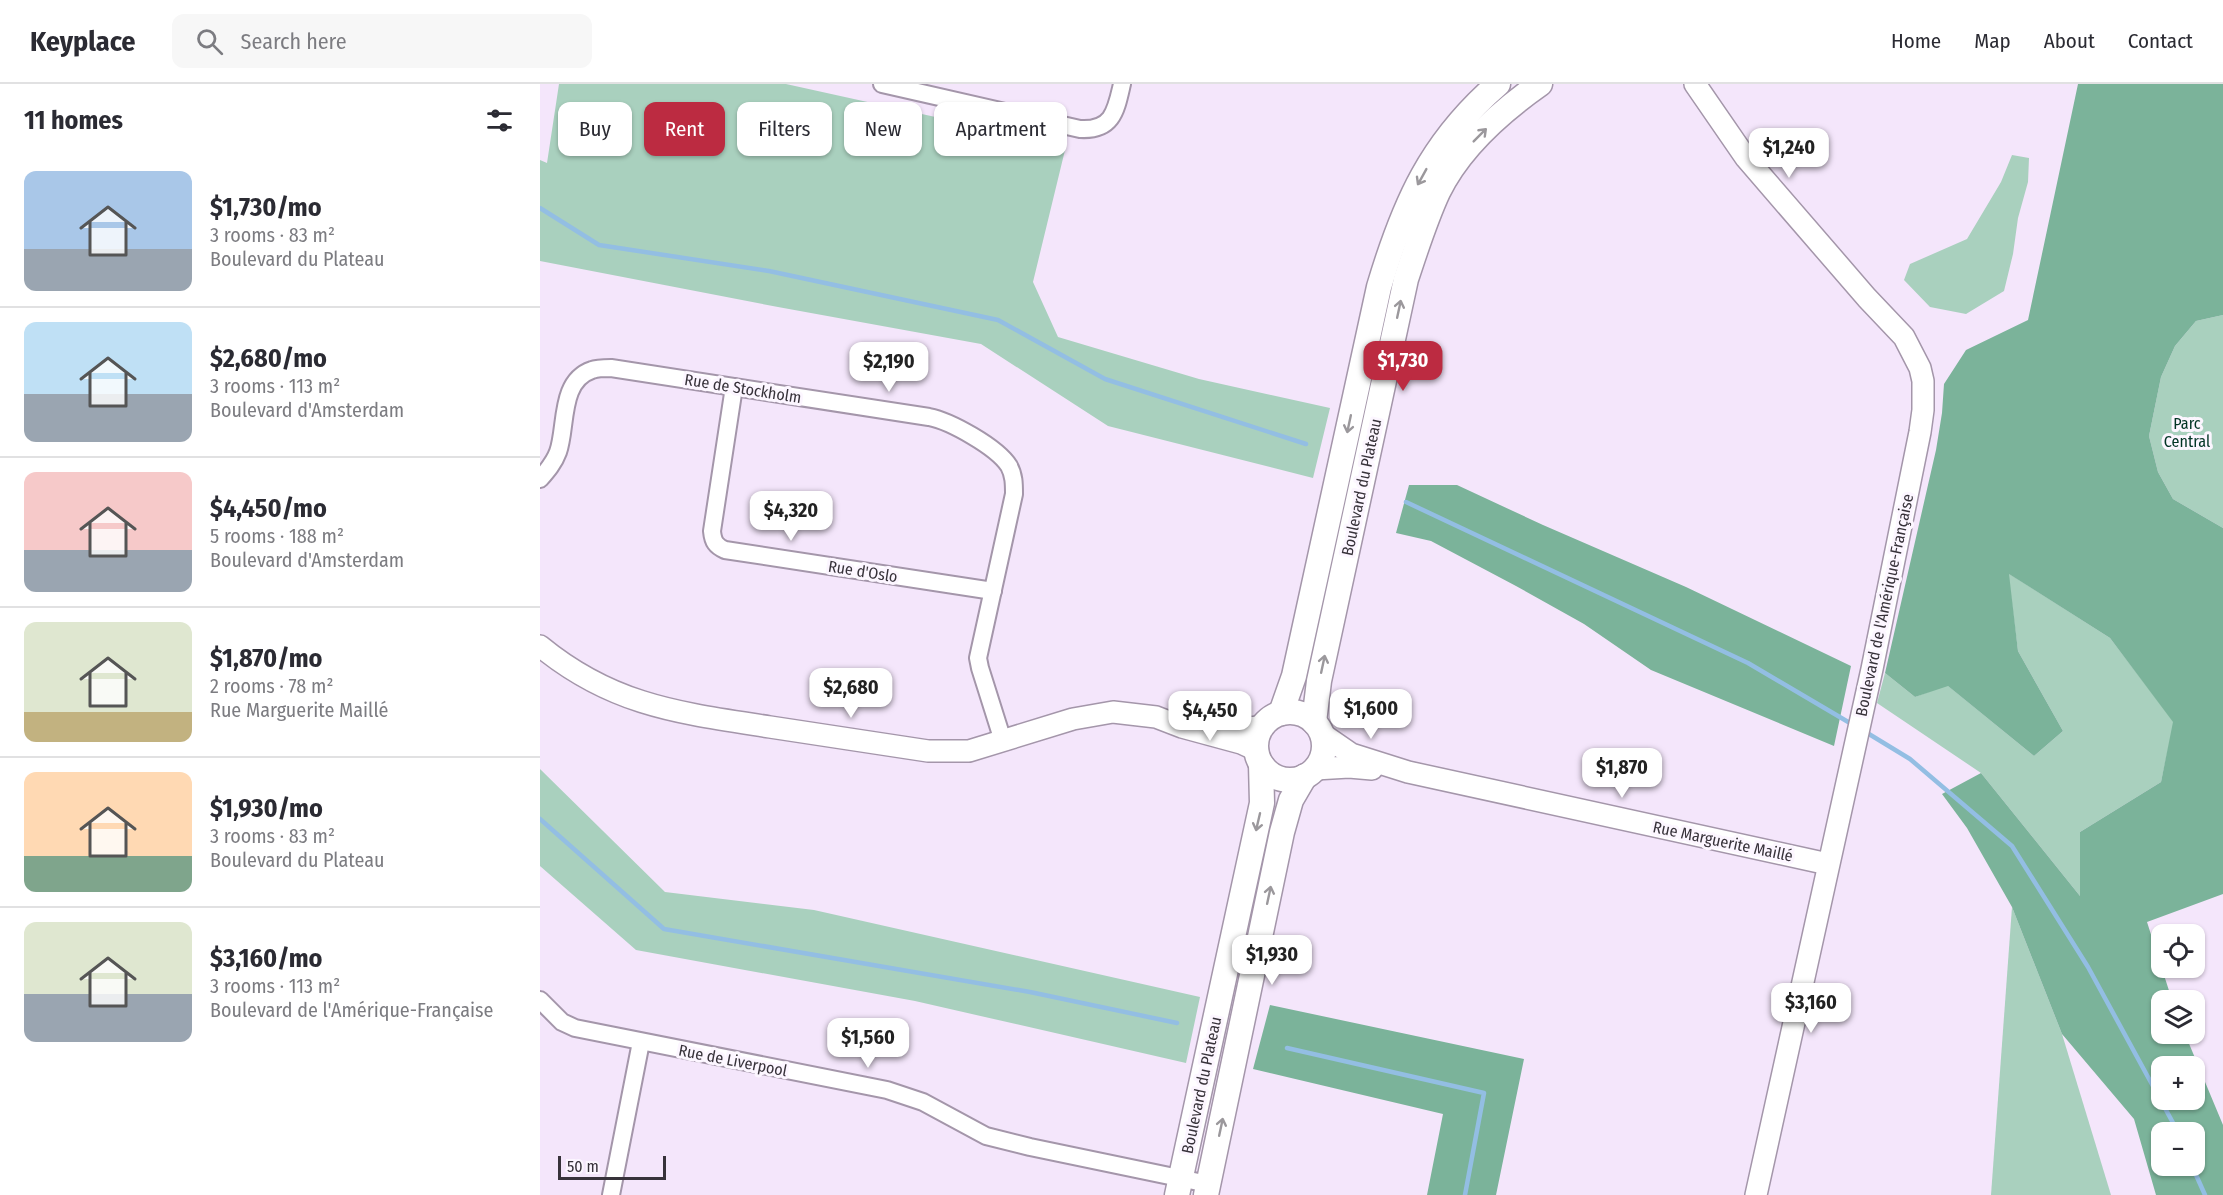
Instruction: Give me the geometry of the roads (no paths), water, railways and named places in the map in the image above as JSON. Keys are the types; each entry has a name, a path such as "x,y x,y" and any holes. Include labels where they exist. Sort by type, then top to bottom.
{"main road":[{"name":"Boulevard du Plateau","path":"1271,720 1294,676 1379,287 1395,235 1407,206 1441,146 1462,118 1498,84"},
{"name":"Boulevard du Plateau","path":"1318,728 1319,681 1406,279 1423,228 1439,189 1468,146 1495,119 1540,84"},
{"path":"1293,712 1304,715 1318,728 1323,752 1310,773 1293,780 1270,773 1259,757 1258,734 1271,720 1293,712"},
{"name":"Boulevard du Plateau","path":"1179,1187 1262,803 1259,757"},
{"name":"Boulevard du Plateau","path":"1207,1190 1282,832 1291,801 1310,773"}],"street":[{"path":"882,84 1092,130 1110,119 1116,108 1122,84"},
{"name":"Boulevard de l'Amérique-Française","path":"1695,84 1746,158 1867,298 1904,337 1920,368 1923,381 1923,410 1912,474 1872,669 1827,864 1756,1195"},
{"name":"Rue de Stockholm","path":"540,479 554,462 558,452 567,399 575,381 591,370 611,368 941,419 963,430 998,455 1008,466 1014,479 1014,494 979,663 1004,741"},
{"name":"Rue d'Oslo","path":"734,387 712,531 713,540 718,546 725,550 993,591"},
{"path":"540,646 576,674 605,688 641,702 681,713 928,751 969,751 1095,714 1129,712 1156,717 1192,718 1244,728 1271,720"},
{"path":"1156,717 1182,727 1233,741 1259,757"},
{"name":"Rue Marguerite Maillé","path":"1318,728 1351,754 1408,772 1827,864"},
{"name":"Rue Marguerite Maillé","path":"1310,773 1349,767 1408,772"},
{"name":"Rue de Liverpool","path":"540,1000 562,1022 575,1028 887,1090 923,1102 986,1136 1179,1187 1207,1190"},
{"path":"611,1195 641,1042"}],"waterway":[{"path":"540,208 599,245 769,271 998,320 1105,379 1306,444"},
{"path":"1406,502 1748,663 1855,726"},
{"path":"1864,731 1910,759 2012,846 2088,967 2173,1122"},
{"path":"540,819 664,929 1030,992 1177,1023"},
{"path":"1287,1048 1484,1093 1465,1195"},
{"path":"2196,1176 2205,1195"}],"park label":[{"name":"Parc Central","path":"2187,432"}]}
